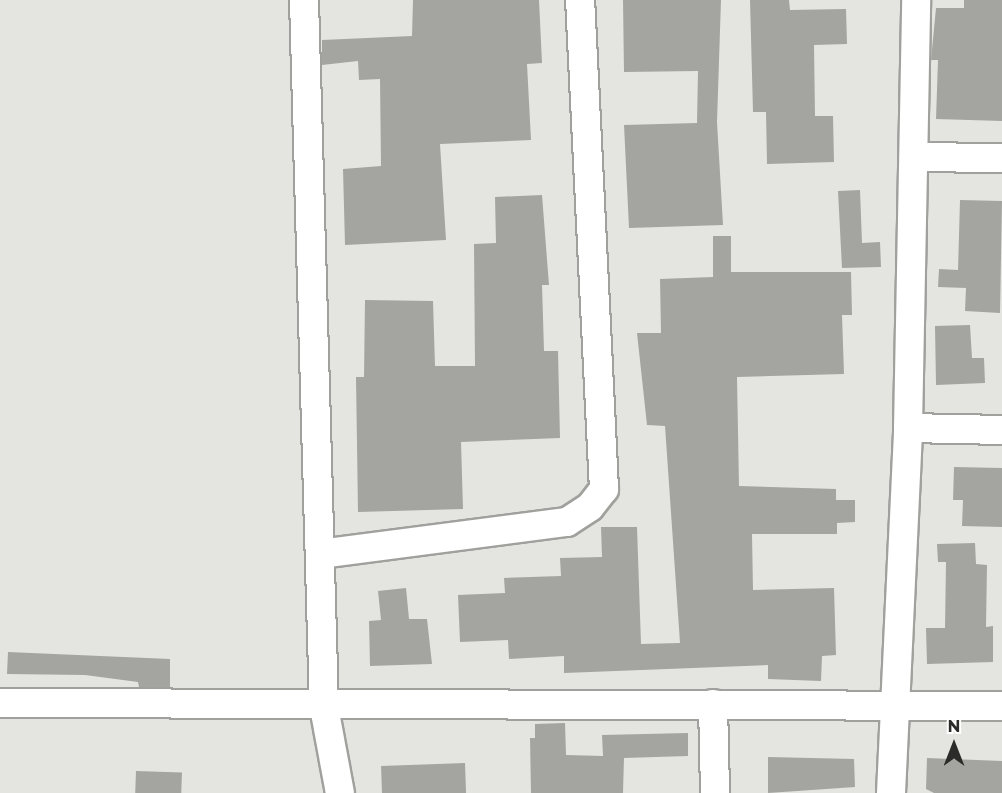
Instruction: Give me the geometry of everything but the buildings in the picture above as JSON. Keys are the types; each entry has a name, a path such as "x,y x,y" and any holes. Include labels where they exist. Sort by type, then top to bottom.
{"street":[{"path":"304,0 324,707 340,793"},
{"path":"320,554 567,522 590,507 604,489 580,0"},
{"path":"891,793 893,705 908,428 916,0"},
{"path":"914,157 1002,158"},
{"path":"908,428 1002,430"},
{"path":"0,703 324,707 712,704 1002,706"},
{"path":"712,704 715,793"}]}
